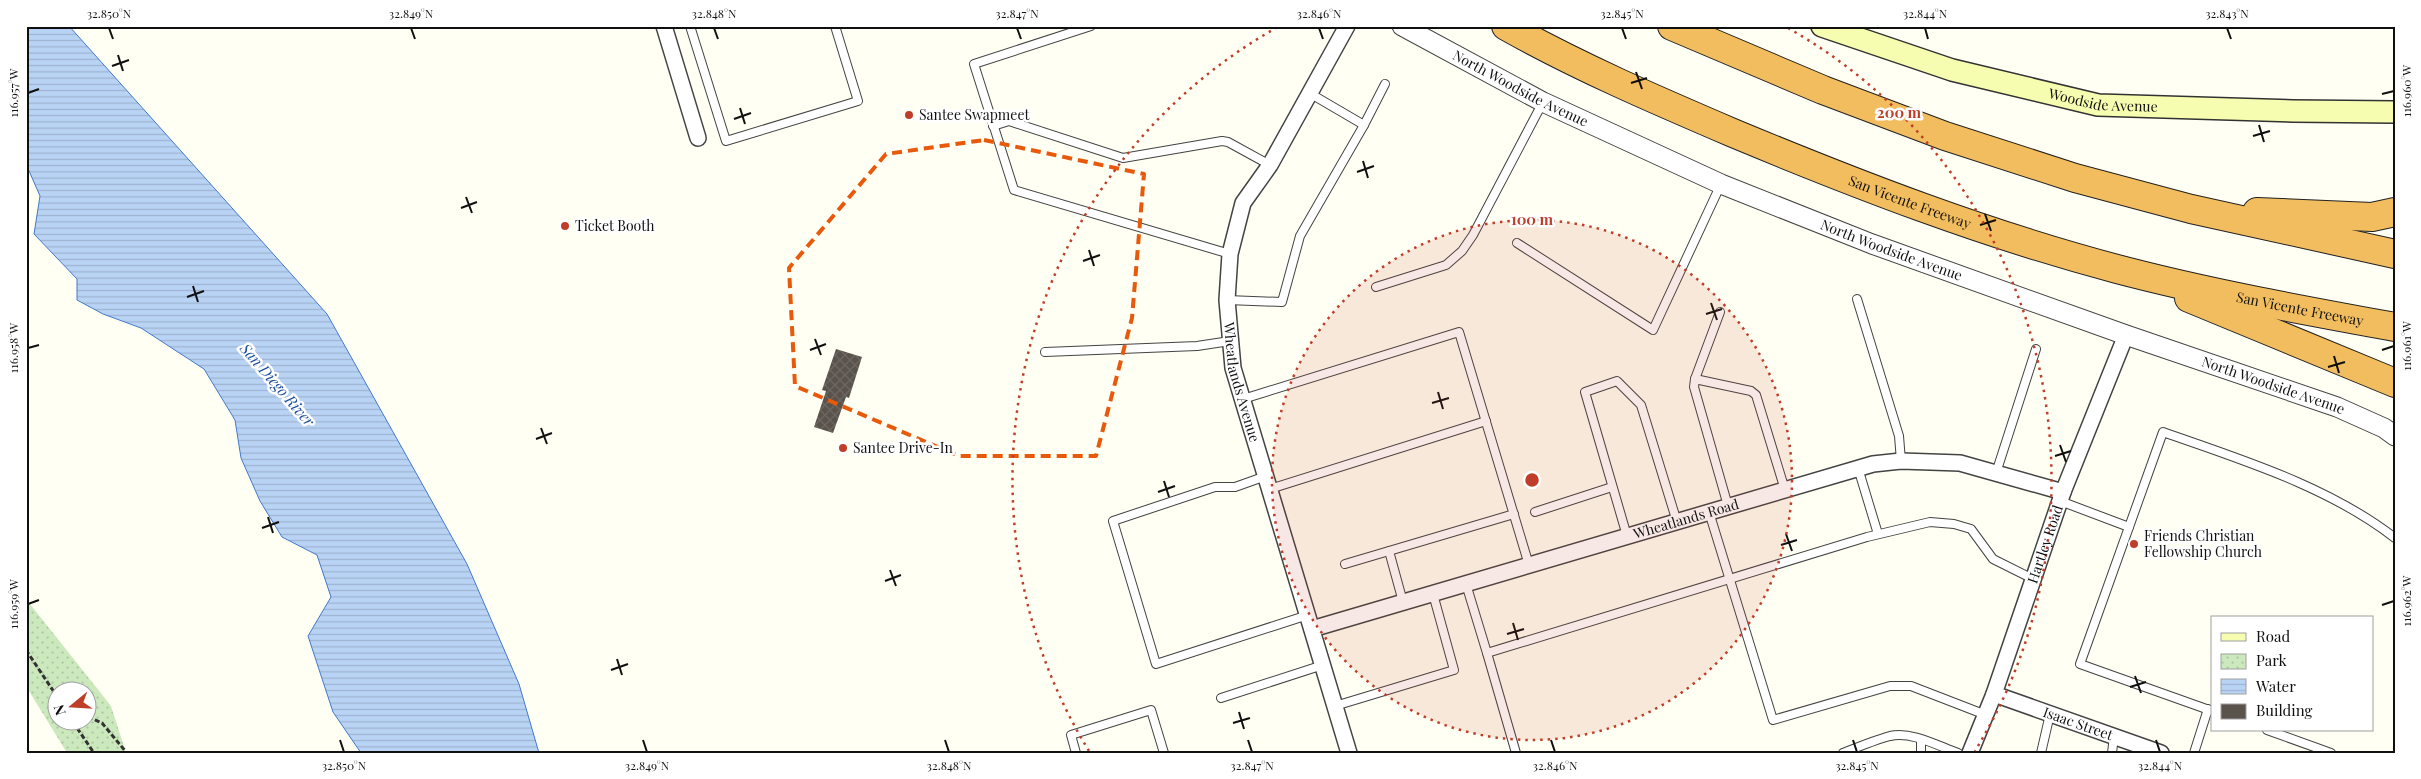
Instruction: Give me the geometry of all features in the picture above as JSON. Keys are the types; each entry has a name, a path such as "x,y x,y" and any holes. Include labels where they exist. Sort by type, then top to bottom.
{"highway":[{"name":"San Vicente Freeway","path":"1506,26 1674,108 1850,182 1968,223 2116,268 2296,309 2395,327"},
{"path":"1672,26 1823,90 1945,136 2075,178 2191,209 2365,249 2395,254"},
{"path":"2191,209 2372,216 2395,212"},
{"path":"2116,268 2395,383"}],"main road":[{"name":"Woodside Avenue","path":"1822,26 1952,70 2098,105 2395,112"}],"street":[{"path":"664,26 698,138"},
{"name":"Wheatlands Avenue","path":"1348,26 1270,165 1243,203 1230,254 1227,300 1234,368 1349,753"},
{"name":"North Woodside Avenue","path":"1402,26 1543,102 1721,184 1872,244 2126,335 2337,407 2384,428 2395,436"},
{"name":"Hartley Road","path":"1970,753 1994,694 2062,496 2126,335"},
{"name":"Wheatlands Road","path":"1310,622 1433,594 1873,464 1901,461 1960,463 1996,473 2062,496"},
{"name":"Isaac Street","path":"1994,694 2160,753"}],"lane":[{"path":"690,26 726,141 858,101 836,26"},
{"path":"1091,26 974,64 1014,190 1230,254"},
{"path":"1227,300 1282,302 1300,236 1364,125 1385,84"},
{"path":"1311,94 1364,125"},
{"path":"1376,287 1446,265 1462,250 1473,235 1543,102"},
{"path":"993,126 1009,121 1123,158 1212,142 1228,142 1270,165"},
{"path":"1517,243 1653,330 1721,184"},
{"path":"1857,299 1899,436 1901,461"},
{"path":"1720,312 1695,379 1694,387 1728,506"},
{"path":"1243,398 1459,332 1529,565"},
{"path":"1045,352 1197,346 1230,341"},
{"path":"1996,473 2036,349"},
{"path":"1695,379 1751,391 1756,395 1785,490"},
{"path":"1627,536 1585,392 1617,381 1641,405 1676,522"},
{"path":"1310,622 1156,664 1113,521 1215,486 1235,487 1268,483 1486,421"},
{"path":"2194,753 2210,710 2080,664 2163,432 2261,466 2330,498 2379,526 2395,538"},
{"path":"1858,468 1878,534"},
{"path":"1535,512 1612,487"},
{"path":"2062,496 2129,527"},
{"path":"1709,512 1773,720 1890,686 1904,685 1986,715"},
{"path":"1346,564 1514,514"},
{"path":"1487,652 1878,534 1930,522 1954,524 1971,529 1993,559 2033,579"},
{"path":"1389,551 1403,602"},
{"path":"1466,584 1516,753"},
{"path":"1335,706 1454,670 1433,594"},
{"path":"1221,698 1323,665"},
{"path":"1076,753 1071,736 1151,710 1164,753"},
{"path":"2042,753 2050,714"},
{"path":"2273,732 2331,753"},
{"path":"1843,753 1891,736 1922,740 1958,753"},
{"path":"2112,753 2114,736"},
{"path":"1921,753 1922,740"}],"path":[{"path":"26,650 48,683"},
{"path":"98,721 102,723 127,753"},
{"path":"80,732 94,753"}],"highlighted area":[{"path":"984,140 1144,174 1132,318 1096,456 959,456 795,386 789,268 886,154"}],"green space":[{"path":"26,599 92,682 48,682 48,722 26,686"},
{"path":"98,690 111,706 126,753 67,753 54,732 98,732"}],"water":[{"name":"San Diego River","path":"26,26 69,26 327,314 467,564 519,684 539,753 361,753 333,712 308,636 331,597 317,555 282,537 260,501 241,458 235,420 204,369 141,328 103,314 77,300 77,279 34,234 40,196 26,164"}],"building":[{"path":"836,349 862,357 849,398 846,397 833,433 814,427 826,391 822,390"}],"place":[{"name":"Santee Swapmeet","path":"909,115"},
{"name":"Ticket Booth","path":"565,226"},
{"name":"Santee Drive-In","path":"843,448"},
{"name":"Friends Christian Fellowship Church","path":"2134,544"}]}
